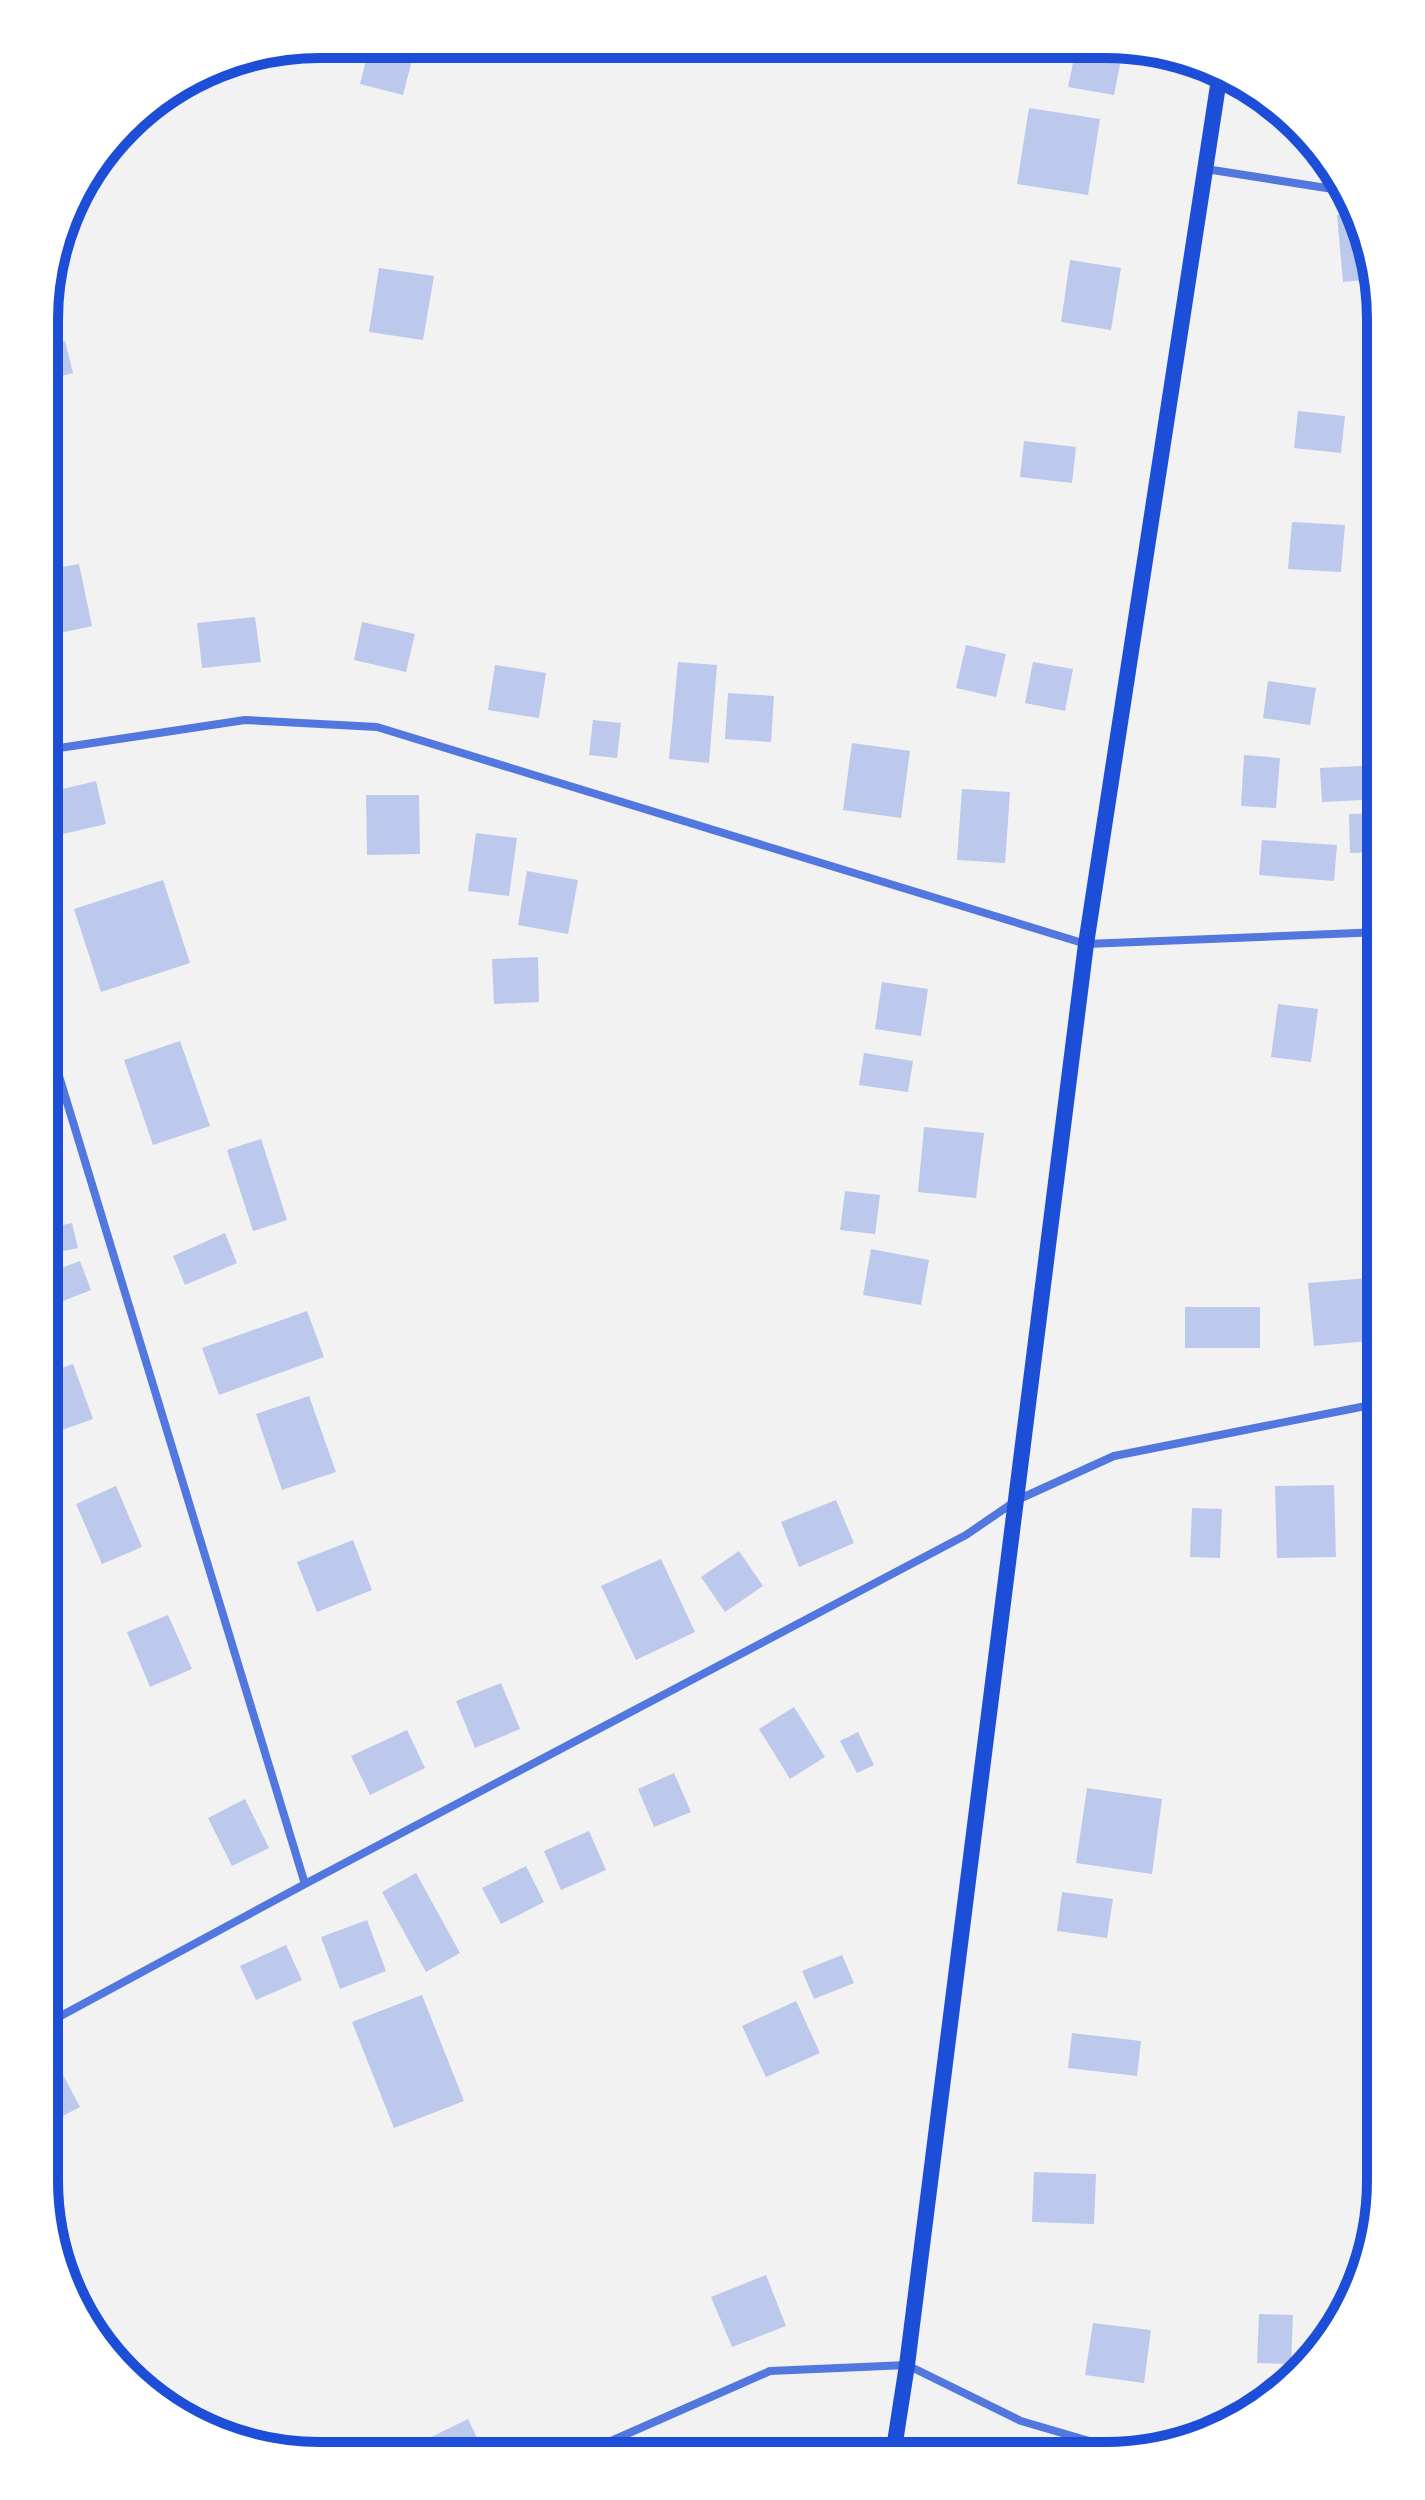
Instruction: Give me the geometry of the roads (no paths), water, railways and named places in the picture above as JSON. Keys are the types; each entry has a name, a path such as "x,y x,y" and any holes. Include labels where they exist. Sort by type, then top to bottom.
{"main road":[{"path":"895,2442 1086,944 1218,84"}],"street":[{"path":"1206,169 1331,189"},
{"path":"58,748 245,720 377,727 1086,944 1367,933"},
{"path":"58,1073 305,1884"},
{"path":"58,2017 966,1535 1017,1500 1114,1456 1366,1406"},
{"path":"609,2442 770,2371 907,2365 1021,2421 1093,2442"}]}
